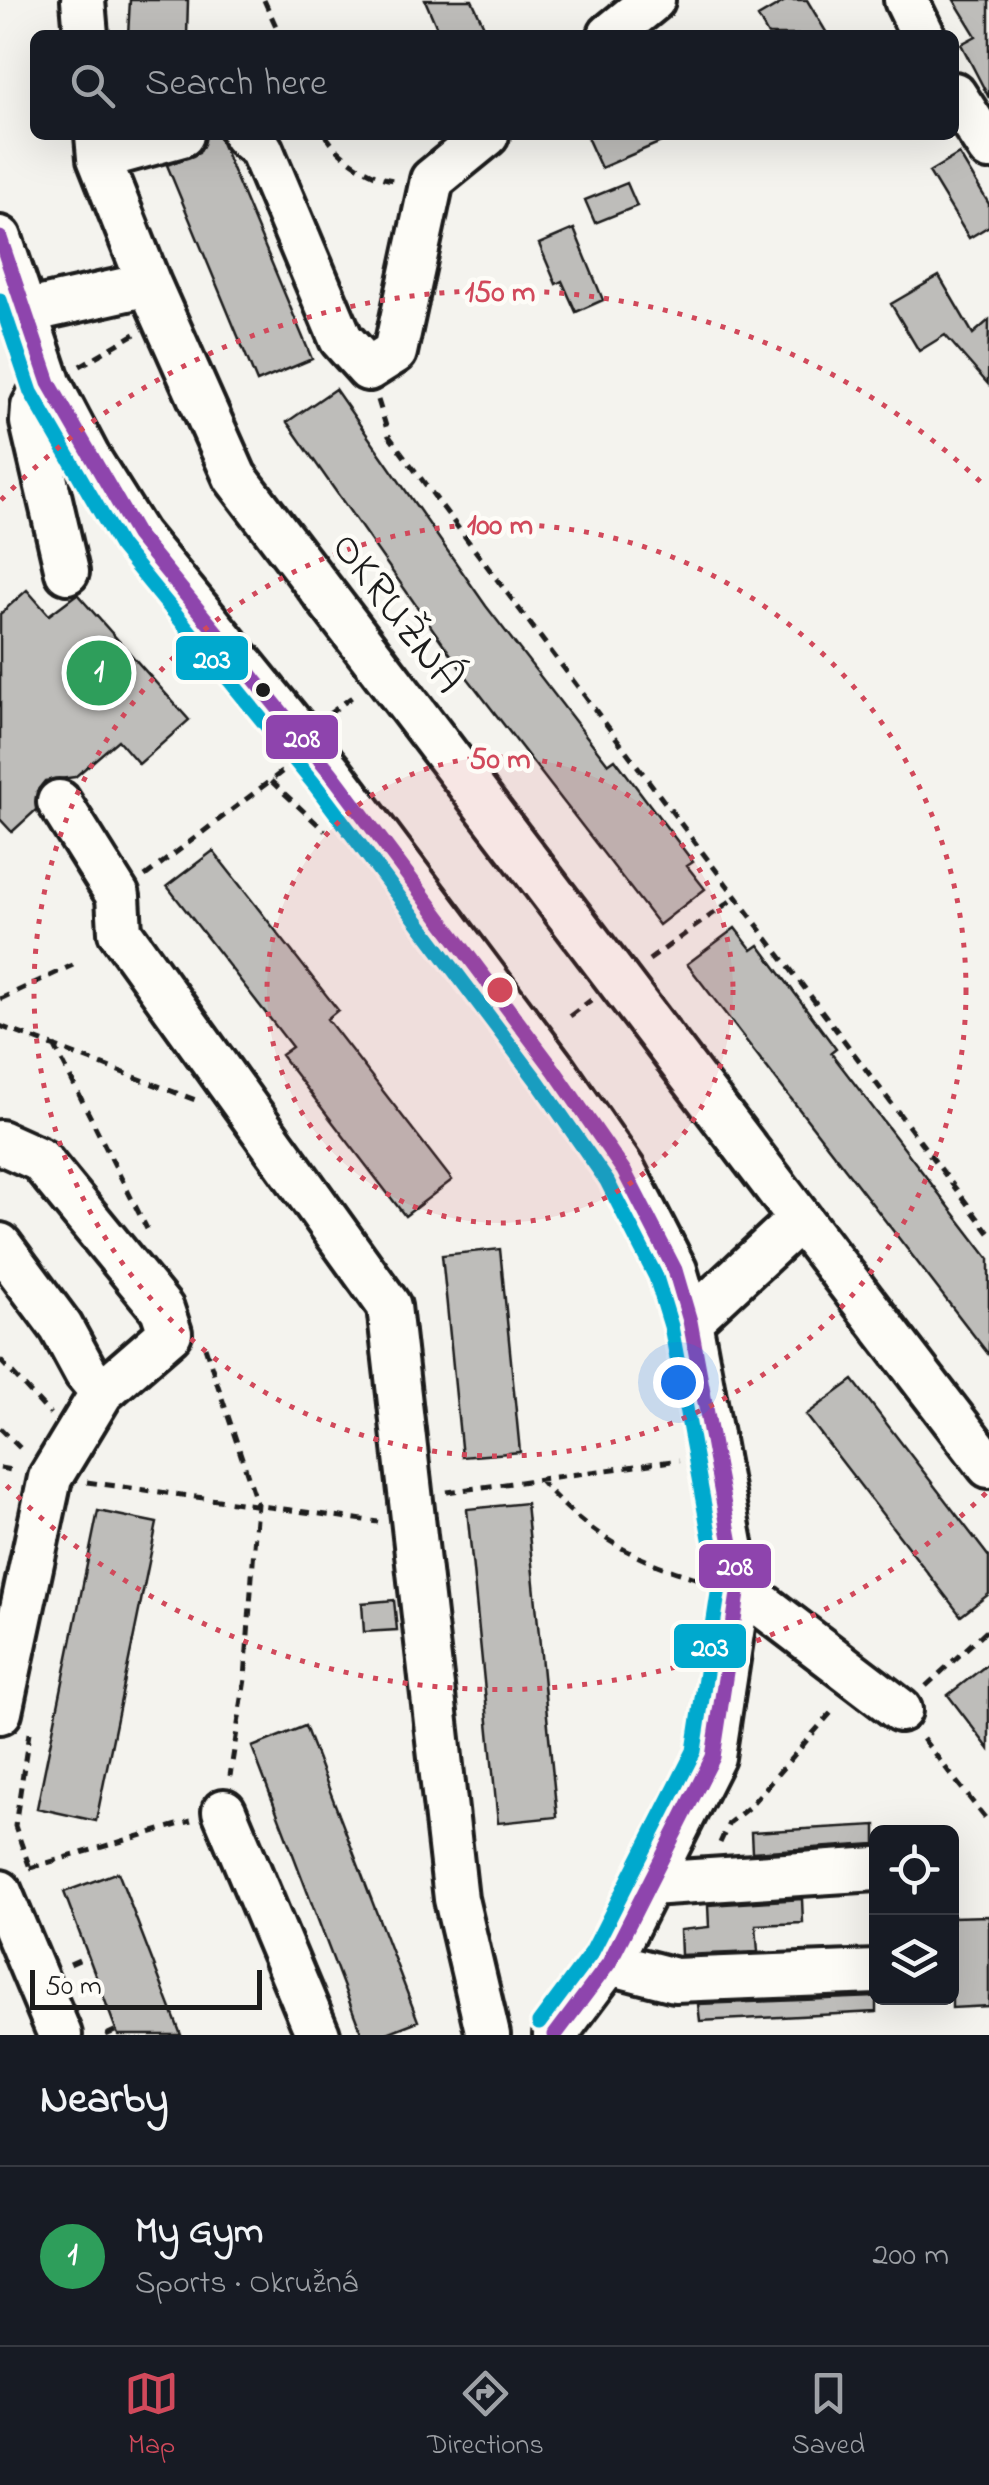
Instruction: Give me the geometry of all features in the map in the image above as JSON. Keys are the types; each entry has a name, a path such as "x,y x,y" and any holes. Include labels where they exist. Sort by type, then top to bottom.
{"street":[{"path":"83,0 86,30"},
{"path":"616,30 653,0"},
{"path":"906,0 921,30"},
{"path":"959,102 989,148"},
{"path":"98,146 144,140"},
{"path":"251,140 261,148 341,339 368,369 395,352 432,180 481,140"},
{"name":"OKRUŽNÁ","path":"98,146 157,301 235,477 989,1466"},
{"path":"0,238 24,312 62,373 88,457 137,534 310,749 554,1070 624,1171 658,1230 690,1321 739,1587 713,1757 572,2032"},
{"path":"24,312 157,301"},
{"path":"62,373 33,407 32,422 66,572"},
{"path":"59,802 118,896 120,932 388,1306 456,1899 488,2035"},
{"path":"0,1142 40,1160 162,1309 170,1333 102,1392 50,1478 16,1718"},
{"path":"690,1321 800,1218"},
{"path":"0,1246 61,1327 86,1373 102,1392"},
{"path":"739,1587 900,1710"},
{"path":"224,1811 318,2035"},
{"path":"649,1884 869,1869"},
{"path":"22,1882 60,2035"},
{"path":"609,1964 675,1980 869,1972"}],"path":[{"path":"264,0 278,30"},
{"path":"328,140 331,146 383,180 432,180"},
{"path":"62,373 157,301"},
{"path":"368,369 389,436 989,1233"},
{"path":"118,896 310,749"},
{"path":"570,1016 736,898"},
{"path":"0,1000 74,965"},
{"path":"0,1026 192,1100"},
{"path":"54,1045 150,1234"},
{"path":"16,1718 15,1826 22,1882 224,1811 245,1679 257,1502 202,1338"},
{"path":"0,1360 53,1418"},
{"path":"442,1493 690,1458"},
{"path":"0,1468 382,1523"},
{"path":"539,1479 581,1522 620,1550 689,1577 739,1587"},
{"path":"986,1819 900,1710 989,1628"},
{"path":"713,1880 716,1853 730,1823 749,1807 859,1678"},
{"path":"62,1950 68,1966 88,1956"},
{"path":"106,2035 117,2030"}],"building":[{"path":"130,0 188,0 187,30 128,30"},
{"path":"425,0 472,0 486,30 438,30"},
{"path":"787,0 807,0 825,30 765,30 758,17"},
{"path":"954,0 989,0 989,98 961,44 976,36"},
{"path":"204,140 220,140 312,359 257,382 167,165 199,153"},
{"path":"588,140 665,140 601,168"},
{"path":"959,154 989,204 989,226 969,238 929,172"},
{"path":"627,183 637,206 595,223 585,200"},
{"path":"574,229 603,300 576,312 562,281 556,284 539,244"},
{"path":"939,276 973,334 989,320 988,384 945,335 919,351 891,304"},
{"path":"335,389 486,606 608,764 615,759 693,862 687,866 705,889 659,925 463,672 287,422"},
{"path":"27,590 49,615 77,594 189,720 139,764 118,740 75,777 45,781 37,791 36,810 12,832 0,819 0,614"},
{"path":"213,851 338,1010 327,1019 452,1180 405,1216 281,1055 292,1047 167,886"},
{"path":"735,928 752,950 759,945 836,1049 831,1053 989,1259 989,1355 687,964"},
{"path":"500,1249 520,1452 462,1457 442,1255"},
{"path":"853,1380 989,1557 989,1594 961,1616 806,1415"},
{"path":"526,1503 557,1817 498,1823 467,1509"},
{"path":"98,1511 157,1523 96,1821 37,1808"},
{"path":"394,1600 397,1630 364,1632 362,1603"},
{"path":"989,1663 989,1749 948,1695"},
{"path":"305,1726 418,2021 382,2035 362,2035 252,1747"},
{"path":"869,1825 869,1844 752,1852 751,1832"},
{"path":"118,1872 181,2035 118,2035 64,1892"},
{"path":"802,1899 803,1923 756,1925 758,1952 681,1955 680,1930 709,1927 708,1905"},
{"path":"989,1916 989,2006 952,2008 959,2005 959,1917"},
{"path":"869,1997 869,2005 876,2005 876,2012 700,2021 698,2004"}],"transit line":[{"name":"208","path":"0,238 49,383 137,535 331,773 554,1070 624,1171 675,1270 690,1321 739,1587 713,1757 609,1963 555,2035"},
{"name":"203","path":"0,300 31,392 120,546 315,785 538,1082 607,1181 656,1277 671,1326 719,1587 694,1751 592,1952 539,2023"}],"place":[{"name":"My Gym","path":"99,673"}]}
